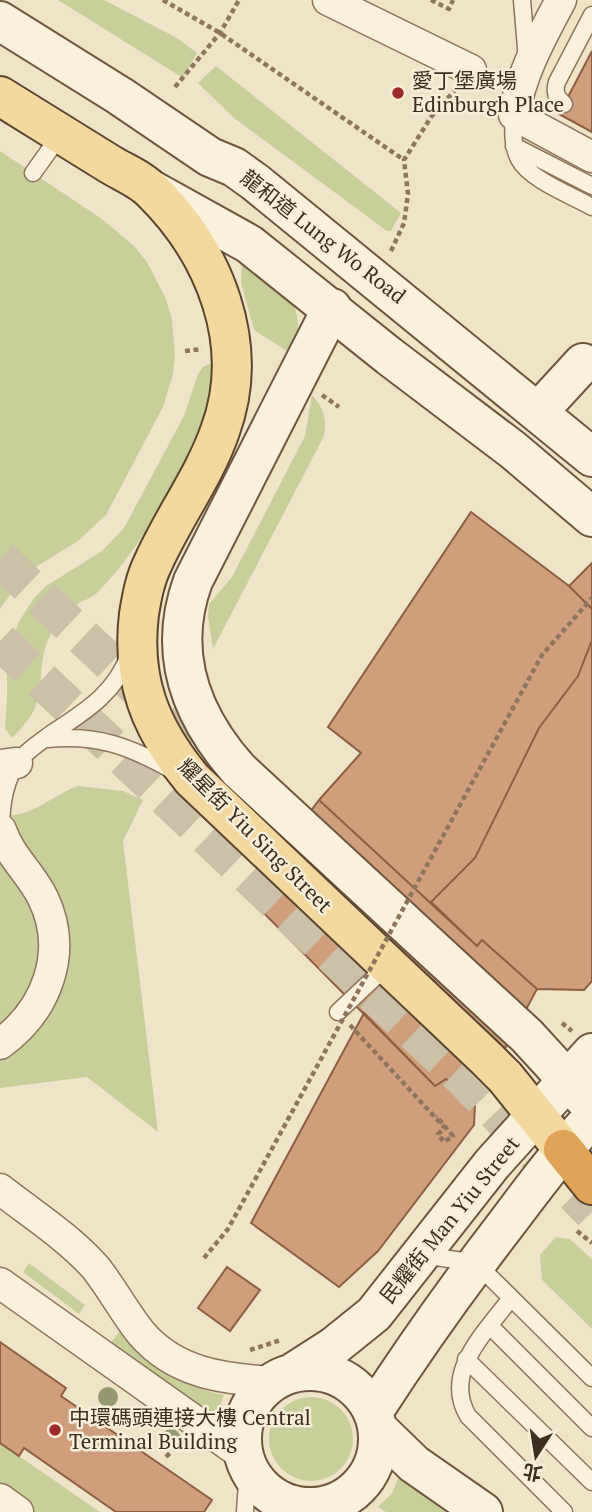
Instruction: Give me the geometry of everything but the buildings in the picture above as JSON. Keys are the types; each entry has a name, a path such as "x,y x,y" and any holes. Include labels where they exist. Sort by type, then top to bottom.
{"highway":[{"path":"563,1149 592,1185"}],"main road":[{"name":"龍和道 Lung Wo Road","path":"0,21 120,96 210,157 234,167 255,182 592,457"},
{"path":"0,96 150,189 249,244 389,356 513,450 592,517"},
{"path":"210,157 222,187 263,215 295,254 332,309"},
{"name":"耀星街 Yiu Sing Street","path":"150,189 177,219 204,260 216,285 229,326 233,362 229,400 220,433 151,566 141,601 138,665 152,717 168,749 205,792 487,1059 563,1149"},
{"name":"耀星街 Yiu Sing Street","path":"332,309 193,581 185,602 181,636 188,683 200,716 211,735 239,770 527,1036 584,1080"},
{"path":"538,412 587,367"},
{"name":"民耀街 Man Yiu Street","path":"282,1365 324,1353 374,1314 492,1164 537,1115 584,1080"},
{"path":"483,1512 414,1464 376,1421 363,1395 332,1374 282,1365 247,1411 242,1430 246,1462 261,1486 277,1499 296,1506 345,1507 365,1480 376,1457 376,1421 411,1354 563,1149 592,1118"}],"street":[{"path":"328,0 471,70"},
{"path":"561,0 527,66 514,116 592,157"},
{"path":"0,1044 15,1033 38,1005 47,988 54,952 53,933 43,898 9,850 1,830"},
{"path":"0,1189 85,1257 108,1284 143,1335 179,1364 231,1379 282,1365"},
{"path":"0,1283 246,1462"},
{"path":"0,1499 18,1512"}],"lane":[{"path":"522,0 527,66"},
{"path":"564,104 555,90 557,82 590,24"},
{"path":"514,116 514,146 519,159 528,170 592,206"},
{"path":"33,173 61,134"},
{"path":"514,146 592,186"},
{"path":"1,830 9,764 97,703 116,682 124,668 138,625"},
{"path":"44,739 88,737 122,746 142,753 205,792"},
{"path":"338,1012 388,965"},
{"path":"422,1255 476,1263 592,1378"},
{"path":"511,1298 466,1359 458,1391 461,1404 468,1416 564,1512"},
{"path":"490,1326 592,1428"},
{"path":"466,1359 592,1482"},
{"path":"245,1512 246,1462"}],"path":[{"path":"163,0 220,33 404,160"},
{"path":"176,87 220,33 239,0"},
{"path":"431,0 449,9 453,0"},
{"path":"391,251 404,223 408,194 404,160 431,117 471,70"},
{"path":"313,389 339,407"},
{"path":"204,1258 228,1229 542,655 592,598"},
{"path":"338,1012 445,1128 438,1134 444,1142 453,1136 436,1116"},
{"path":"577,1231 592,1243"},
{"path":"250,1350 282,1365"}],"green space":[{"path":"58,0 104,0 177,38 197,53 183,78"},
{"path":"216,66 401,213 391,231 387,231 234,118 198,83"},
{"path":"0,151 102,219 134,246 147,262 166,299 172,319 175,355 173,374 163,407 106,515 78,541 31,570 0,609"},
{"path":"242,262 280,289 295,308 298,320 293,355 254,330 241,283"},
{"path":"214,362 213,386 206,413 168,496 116,572 97,593 68,611 55,628 45,649 36,705 28,720 12,738 5,729 7,665 19,621 46,586 102,551 124,528 184,416 198,374 203,367"},
{"path":"312,395 324,414 324,436 213,649 208,617 209,604 232,577 305,436"},
{"path":"78,786 123,791 143,800 123,841 158,1132 87,1077 0,1088 0,814 11,815 31,810"},
{"path":"556,1237 570,1239 592,1259 592,1329 542,1280 540,1255"},
{"path":"29,1263 85,1305 79,1314 23,1272"},
{"path":"120,1331 154,1363 180,1380 224,1395 216,1417 109,1345"},
{"path":"311,1397 327,1400 341,1409 350,1423 353,1439 350,1455 341,1469 327,1478 311,1481 295,1478 281,1469 272,1455 269,1439 272,1423 281,1409 295,1400"},
{"path":"0,1443 100,1512 0,1512"},
{"path":"399,1476 456,1512 386,1512 378,1507 392,1493"}],"tunnel":[{"path":"0,559 233,778"},
{"path":"0,641 464,1079 592,1212"}],"place":[{"name":"愛丁堡廣場 Edinburgh Place","path":"398,93"},
{"name":"中環碼頭連接大樓 Central Terminal Building","path":"55,1430"}]}
